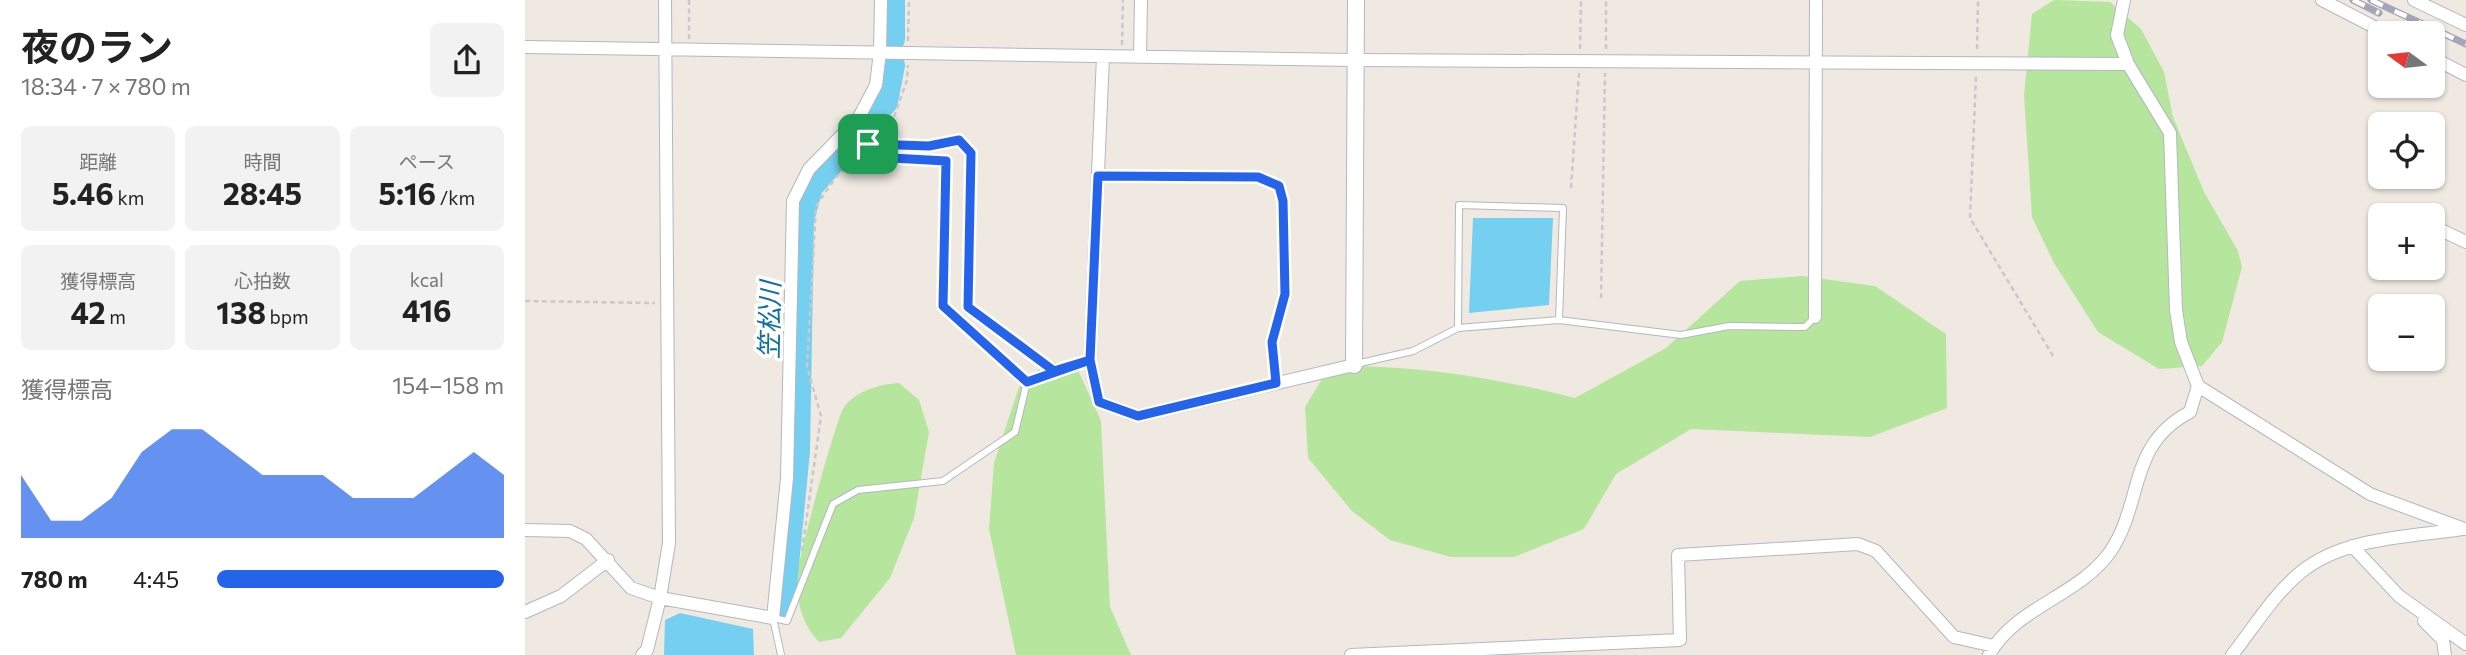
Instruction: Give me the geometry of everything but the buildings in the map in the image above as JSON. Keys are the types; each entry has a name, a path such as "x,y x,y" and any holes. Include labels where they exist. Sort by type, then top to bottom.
{"street":[{"path":"646,653 660,598 669,543 665,0"},
{"path":"525,530 570,531 586,539 631,588 660,598 773,618 787,478 793,201 809,169 858,119 876,85 881,0"},
{"path":"1140,55 1141,0"},
{"path":"1103,56 1090,360 1099,402 1138,416 1354,365 1356,0"},
{"path":"1815,317 1816,0"},
{"path":"2125,0 2117,35 2128,64 2170,133 2176,310 2181,342 2198,386 2370,494 2465,529"},
{"path":"2322,0 2368,24"},
{"path":"2414,0 2466,25"},
{"path":"525,47 1355,60 2128,64"},
{"path":"2445,64 2466,75"},
{"path":"2445,232 2466,242"},
{"path":"1350,655 1680,640 1678,555 1858,544 1876,551 1954,637 1991,650 2030,612 2057,596 2109,554 2128,514 2142,462 2171,424 2190,412 2198,386"},
{"path":"2232,655 2296,577 2319,560 2352,546 2465,529"},
{"path":"2352,546 2443,640 2445,655"},
{"path":"525,611 561,596 608,560"},
{"path":"2399,597 2466,644"}],"lane":[{"path":"1458,328 1459,205 1563,208 1559,320"},
{"path":"1354,365 1413,351 1458,328 1559,320 1681,335 1729,326 1805,327 1815,317"},
{"path":"781,655 773,618 787,621 833,504 858,490 943,481 1015,432 1027,382 1090,360"}],"path":[{"path":"689,0 690,48"},
{"path":"801,560 821,416 807,367 816,206 856,156 894,117 907,80 909,0"},
{"path":"1122,55 1123,0"},
{"path":"1571,188 1580,61 1581,0"},
{"path":"1601,298 1606,0"},
{"path":"1977,0 1970,218 2053,356"},
{"path":"868,144 929,146 959,140 971,153 968,307 1054,371"},
{"path":"856,156 946,161 943,306 1027,382"},
{"path":"1098,176 1258,177 1279,186 1283,201 1285,294 1272,342 1276,383"},
{"path":"525,301 668,303"}],"green space":[{"path":"2054,0 2110,2 2141,29 2164,72 2173,117 2204,192 2238,251 2242,267 2222,342 2202,366 2159,369 2098,332 2054,263 2032,217 2024,95 2032,14"},
{"path":"1802,276 1875,286 1946,334 1947,408 1870,437 1691,429 1616,474 1584,529 1514,557 1451,557 1390,540 1352,511 1308,458 1305,407 1330,366 1454,374 1575,398 1666,348 1740,281"},
{"path":"1049,360 1078,370 1101,421 1110,607 1131,655 1016,655 989,529 994,463 1019,387"},
{"path":"899,383 919,400 929,432 914,518 890,578 841,638 819,642 809,630 803,616 796,584 808,527 832,441 843,409 854,397 876,387"}],"water":[{"path":"1473,218 1553,218 1549,305 1469,313"},
{"path":"680,613 753,629 754,655 664,655 665,620"}],"waterway":[{"name":"笠松川","path":"893,0 893,39"},
{"name":"笠松川","path":"783,606 798,451 802,220 811,187 886,102 893,65"}],"railway":[{"path":"2353,0 2379,13"},
{"path":"2371,0 2466,44"}],"route":[{"path":"868,144 856,156 946,161 943,306 1027,382 1090,360 1098,176 1258,177 1279,186 1283,201 1285,294 1272,342 1276,383 1138,416 1099,402 1090,360 1054,371 968,307 971,153 959,140 929,146 868,144"}]}
